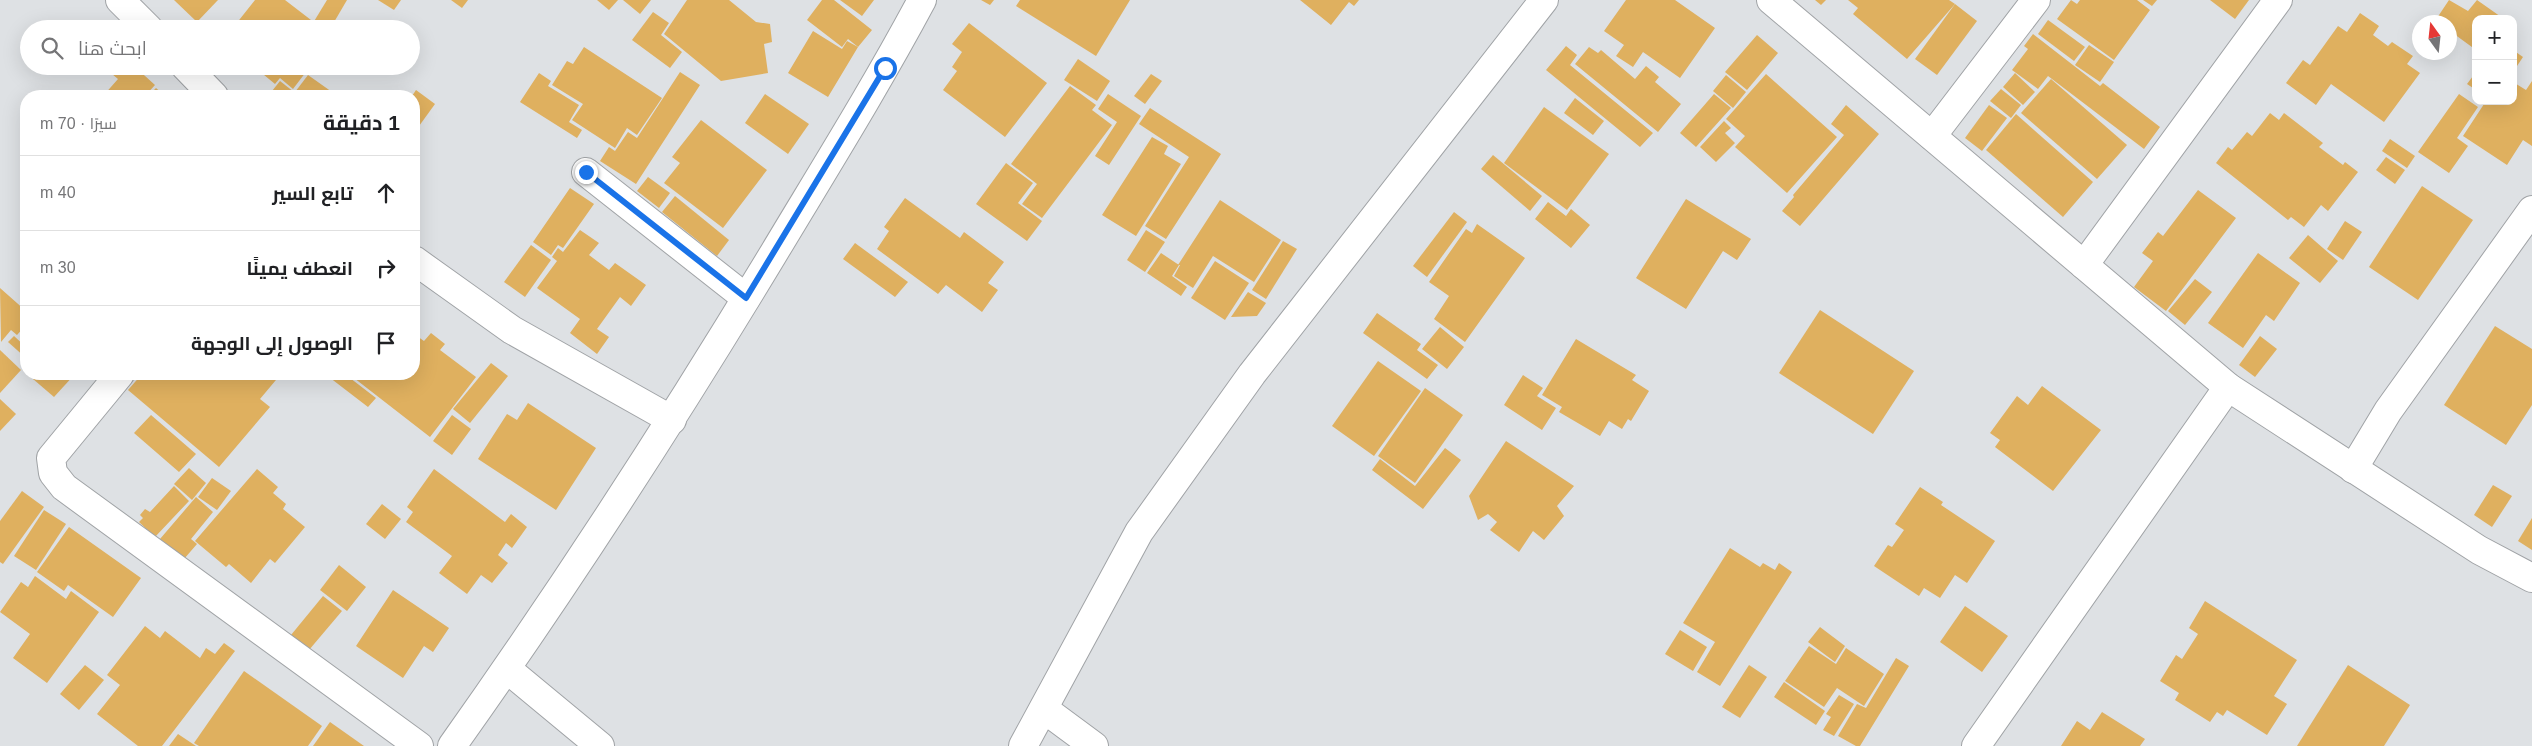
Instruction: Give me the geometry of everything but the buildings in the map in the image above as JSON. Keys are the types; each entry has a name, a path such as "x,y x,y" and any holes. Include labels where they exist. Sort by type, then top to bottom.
{"street":[{"path":"120,0 139,20"},
{"path":"452,746 507,669 672,420 885,68 922,0"},
{"path":"1024,746 1139,532 1252,374 1544,0"},
{"path":"1771,0 2228,387 2479,550 2532,578"},
{"path":"1932,136 2036,0"},
{"path":"2084,265 2278,0"},
{"path":"194,75 208,90"},
{"path":"586,172 746,298"},
{"path":"2353,469 2388,410 2532,210"},
{"path":"420,264 512,330 672,420"},
{"path":"115,380 51,458 53,473 64,487 419,746"},
{"path":"1976,746 2228,387"},
{"path":"507,669 600,746"},
{"path":"1044,709 1094,746"}],"route":[{"path":"586,172 746,298 885,68"}]}
